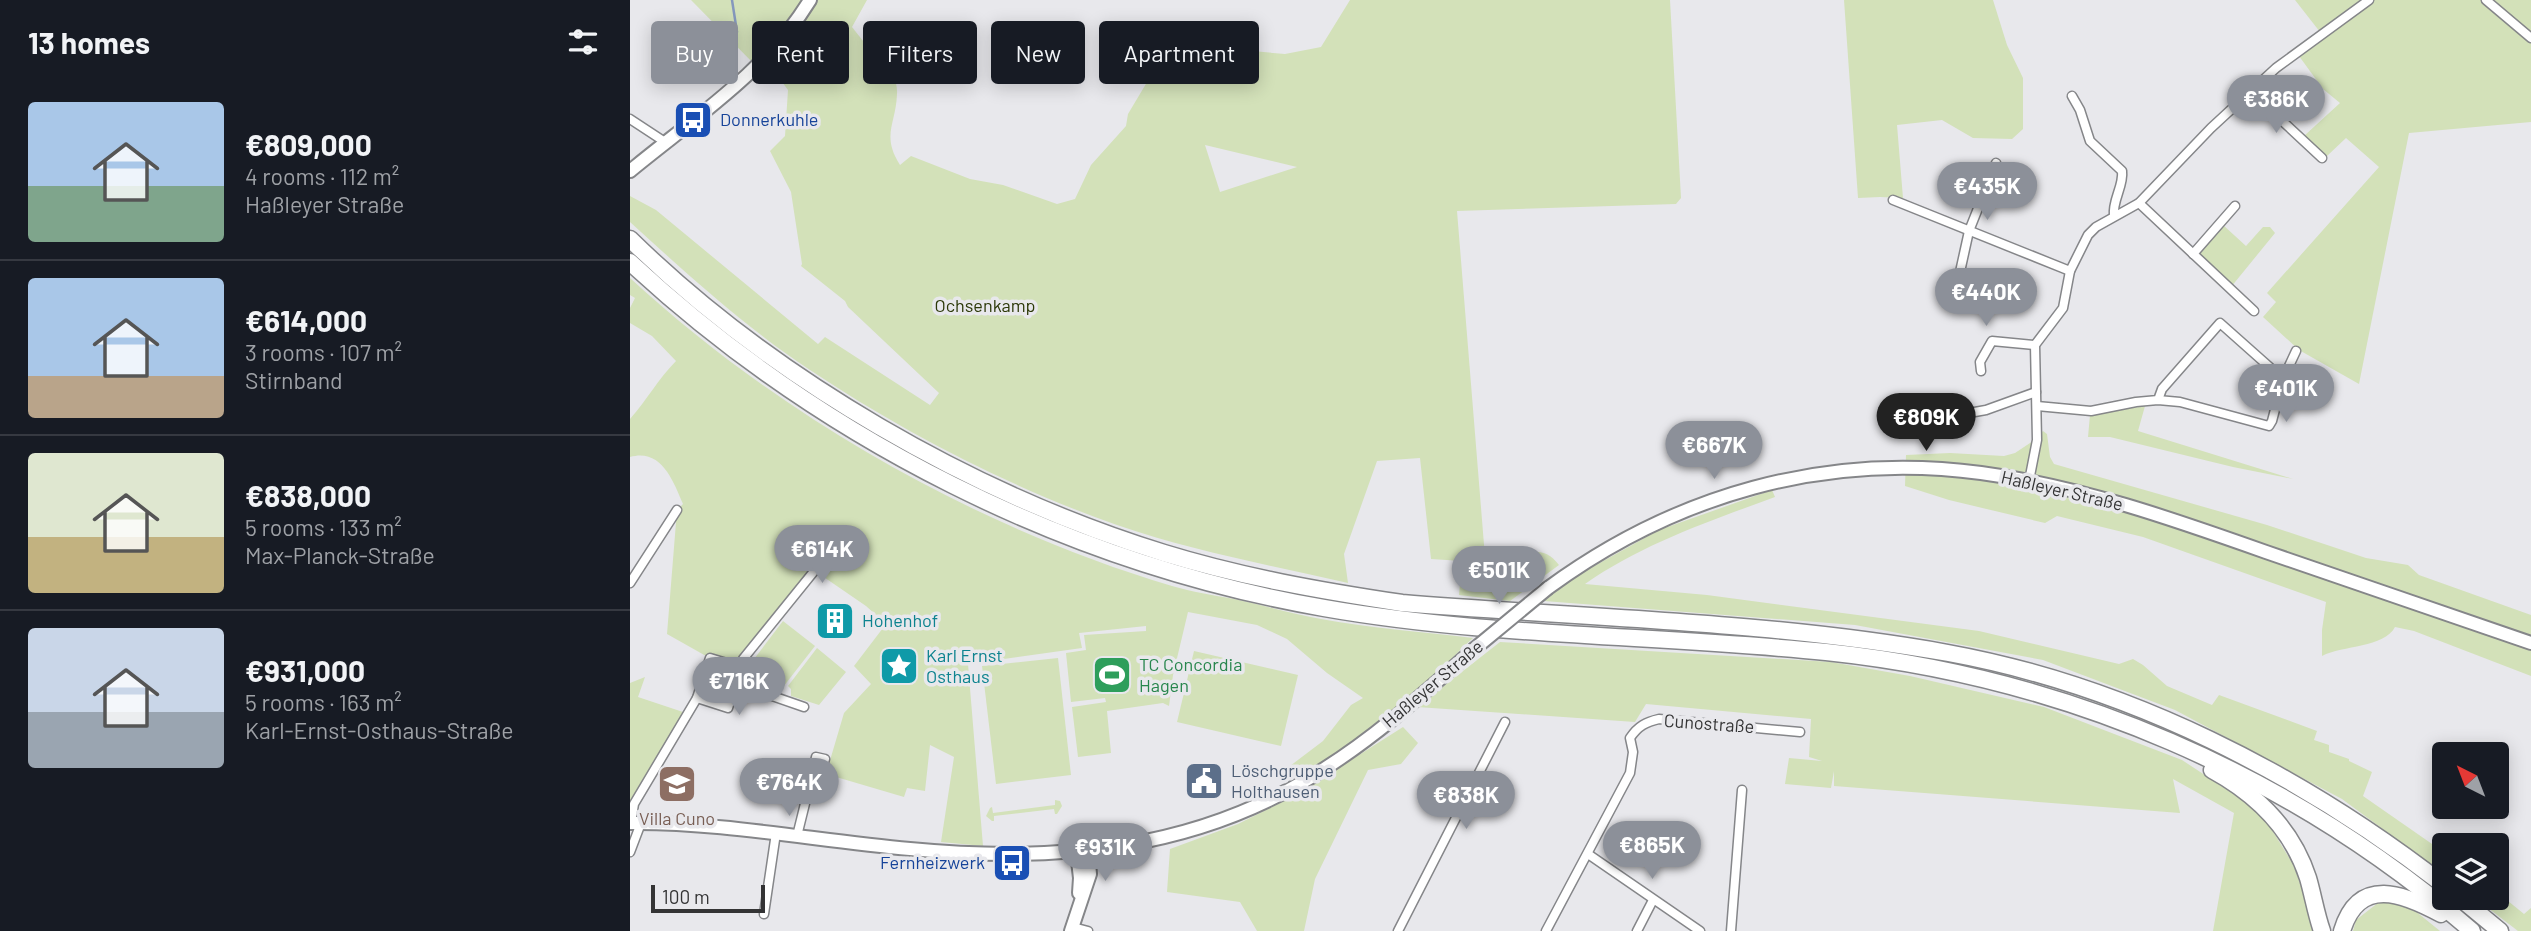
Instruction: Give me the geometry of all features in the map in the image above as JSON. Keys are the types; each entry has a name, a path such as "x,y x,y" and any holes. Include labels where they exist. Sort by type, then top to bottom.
{"highway":[{"path":"630,239 687,291 738,331 849,407 912,445 988,483 1107,533 1165,553 1261,578 1402,603 1830,635 1949,653 2010,667 2059,680 2130,706 2246,757 2371,831 2432,876"},
{"path":"630,262 723,342 785,386 905,461 1046,528 1165,570 1323,608 1393,618 1829,652 1932,667 2054,697 2181,744 2319,817 2410,879 2470,929"},
{"path":"2181,744 2196,760 2249,794 2263,806 2286,834 2302,862 2322,931"},
{"path":"2342,931 2357,905 2368,897 2382,893 2404,895 2470,929"},
{"path":"2475,910 2500,931"}],"main road":[{"path":"630,171 756,66 796,23 810,0"},
{"name":"Haßleyer Straße","path":"634,823 776,833 946,852 1008,854 1083,851 1171,836 1215,824 1289,790 1324,769 1392,720 1548,588 1601,551 1647,526 1702,502 1771,482 1829,472 1912,469 1980,473 2029,481 2142,510 2195,527 2531,643"},
{"path":"1072,929 1090,874 1083,851"}],"street":[{"path":"2029,481 2037,440 2035,345 2063,308 2070,271 2088,235 2096,227 2138,203 2249,91 2369,0"},
{"path":"2486,0 2531,38"},
{"path":"2249,91 2322,158"},
{"path":"2072,96 2080,110 2090,141 2122,171 2113,208 2114,216"},
{"path":"630,119 665,142"},
{"path":"1949,295 1958,281 1969,231 1996,163"},
{"path":"1893,200 2070,271"},
{"path":"2138,203 2254,311"},
{"path":"2193,254 2235,206"},
{"path":"2158,400 2162,389 2220,323 2283,379"},
{"path":"1981,371 1980,362 1992,341 2035,345"},
{"path":"2037,406 2091,411 2158,400 2180,402 2269,426 2283,379 2296,351"},
{"path":"1969,413 1986,410 2036,392"},
{"path":"630,583 677,510"},
{"path":"697,698 728,708 743,659 832,549 835,540"},
{"path":"630,852 634,804 697,698 710,659 740,667"},
{"path":"735,683 804,707"},
{"name":"Cunostraße","path":"1546,931 1630,773 1633,752 1630,737 1635,729 1659,719 1800,732"},
{"path":"1398,931 1506,722"},
{"path":"797,836 814,767"},
{"path":"1731,931 1742,790"},
{"path":"764,914 776,833"},
{"path":"1588,855 1700,931"},
{"path":"1637,931 1653,900"},
{"path":"1072,929 1088,931"}],"green space":[{"name":"Ochsenkamp","path":"691,0 867,0 852,27 863,41 863,84 896,84 896,104 890,137 894,155 900,165 911,156 970,179 1003,185 1057,204 1075,199 1091,165 1126,126 1128,114 1146,84 1259,84 1259,52 1285,54 1321,47 1350,0 1670,0 1681,198 1676,204 1457,211 1485,557 1495,560 1541,552 1559,565 1510,601 1459,595 1462,561 1431,559 1420,458 1377,461 1344,554 1348,583 1174,542 1077,510 959,457 846,393 740,318 630,222 630,196 656,210 818,344 825,337 930,405 939,393 848,307 845,301 801,266 791,192 770,151 785,136 788,90 784,84 849,84 849,21 752,21 752,62 738,48 738,21 712,21","holes":["1205,145 1297,167 1220,192"]},
{"path":"1844,0 1993,0 2007,45 2023,78 2023,129 2012,139 1973,138 1942,120 1897,125 1903,198 1858,198"},
{"path":"2295,0 2364,0 2320,32"},
{"path":"2374,0 2531,0 2531,122 2409,133 2359,384 2299,350 2263,317 2276,302 2267,293 2379,167 2346,138 2327,156 2304,136 2340,103 2323,89 2299,56"},
{"path":"2223,225 2246,246 2263,227 2270,227 2275,233 2231,287 2200,254"},
{"path":"630,278 689,329 816,421 884,462 1025,533 1098,562 1187,590 1321,619 1473,638 1395,710 1337,753 1299,776 1290,766 1323,741 1351,705 1363,698 1327,673 1287,639 1257,625 1188,612 1173,675 1169,706 1163,703 1107,711 1111,753 1078,757 1072,707 1106,702 1105,698 1071,702 1066,653 1086,650 1084,635 1146,631 1146,626 1079,633 1082,648 968,664 983,846 941,842 954,757 930,745 925,791 907,788 904,797 826,774 844,713 871,684 854,666 886,624 866,606 815,571 741,665 706,656 667,634 677,510 683,504 670,476 658,462 641,455 630,457 630,419 676,361 652,336 630,323 630,308 635,298 630,295"},
{"path":"2145,406 2138,431 2293,479 2110,437 2088,437 2090,415"},
{"path":"2043,431 2047,434 2050,457 2054,464 2267,525 2366,558 2408,565 2419,575 2531,615 2531,676 2414,631 2395,627 2390,634 2373,643 2322,656 2326,602 2143,537 2057,516 2045,523 1949,500 1905,486 1906,455 1950,453 2004,456 2015,453"},
{"path":"1772,490 1775,497 1653,545 1585,584 1707,595 1979,631 2119,664 2133,659 2167,686 2212,705 2219,695 2317,731 2314,740 2329,745 2329,752 2372,772 2363,796 2432,844 2432,865 2342,799 2175,710 2043,660 1855,625 1544,601 1578,575 1659,530"},
{"path":"783,621 815,646 780,691 745,681 748,667"},
{"path":"1500,642 1831,662 1910,676 2044,707 2182,760 2261,812 2293,864 2317,931 2213,931 2234,813 2173,779 2180,813 1834,786 1834,771 1831,788 1785,784 1789,758 1822,761 1809,757 1811,719 1646,704 1635,722 1417,707"},
{"path":"817,648 846,672 819,705 791,696 788,686"},
{"path":"1194,651 1298,675 1281,746 1177,722"},
{"path":"1058,658 1071,775 996,784 982,666"},
{"path":"645,677 638,697 689,714 630,803 630,683"},
{"path":"1403,727 1418,743 1401,764 1368,770 1315,879 1304,931 1257,931 1240,902 1167,892 1170,849 1238,824 1296,795"},
{"path":"1055,800 1060,801 1062,806 1057,814 1054,809 994,816 994,821 986,816 992,807 993,813 1055,805"},
{"path":"2383,899 2403,901 2440,931 2353,931 2356,920"},
{"path":"2509,902 2524,914 2531,908 2531,931 2518,931 2491,910 2509,910"}],"waterway":[{"path":"732,0 735,21"}],"place":[{"name":"Donnerkuhle","path":"693,120"},
{"name":"Hohenhof","path":"835,621"},
{"name":"Karl Ernst Osthaus","path":"899,666"},
{"name":"TC Concordia Hagen","path":"1112,675"},
{"name":"Löschgruppe Holthausen","path":"1204,781"},
{"name":"Villa Cuno","path":"677,784"},
{"name":"Fernheizwerk","path":"1012,863"}]}
